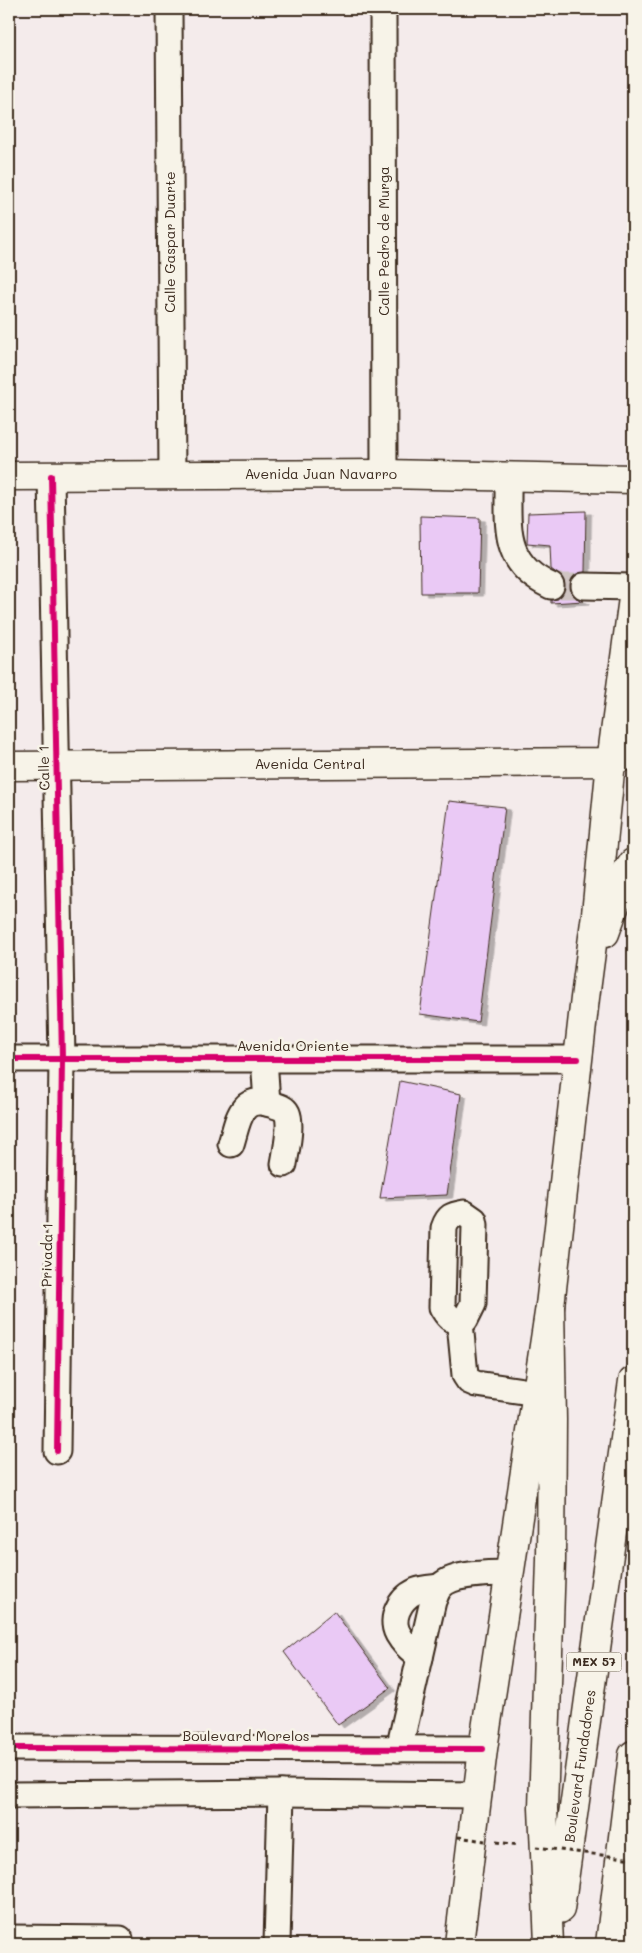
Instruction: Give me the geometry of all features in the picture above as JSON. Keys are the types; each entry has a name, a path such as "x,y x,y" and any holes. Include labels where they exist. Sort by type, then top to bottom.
{"main road":[{"name":"Avenida Juan Navarro","path":"9,476 384,474 633,479"},
{"path":"459,1944 483,1749 550,1306 596,914 622,757 633,598"},
{"name":"Avenida Central","path":"9,766 622,757"},
{"path":"585,998 611,914 627,872 633,862"},
{"path":"550,1306 552,1420 551,1560 543,1808 550,1944"},
{"name":"Boulevard Fundadores","path":"556,1944 633,1381"},
{"path":"610,1944 633,1755"},
{"path":"629,1944 633,1930"}],"street":[{"name":"Calle Gaspar Duarte","path":"169,9 172,475"},
{"name":"Calle Pedro de Murga","path":"383,9 384,474"},
{"name":"Calle 1","path":"51,476 62,1059"},
{"path":"508,476 510,537 516,558 526,571 538,580 551,586"},
{"path":"584,586 633,587"},
{"path":"264,1058 267,1103"},
{"name":"Avenida Oriente","path":"9,1059 578,1059"},
{"name":"Privada 1","path":"57,1451 62,1059"},
{"path":"231,1144 245,1106 250,1103 267,1103 281,1108 286,1111 288,1116 284,1164"},
{"path":"460,1323 465,1375 469,1381 476,1384 537,1393"},
{"path":"398,1749 433,1601 440,1587 450,1579 469,1575 509,1573"},
{"path":"420,1657 400,1638 395,1628 396,1613 404,1598 417,1590 440,1587"},
{"name":"Boulevard Morelos","path":"9,1748 483,1749"},
{"path":"277,1944 281,1793"},
{"path":"9,1796 281,1793 478,1795"},
{"path":"9,1938 120,1939"}],"path":[{"path":"458,1837 633,1859"}],"building":[{"path":"586,511 585,572 577,574 572,578 570,585 572,593 576,598 584,601 551,603 551,600 558,599 563,594 565,585 563,578 551,569 550,545 527,543 528,513"},
{"path":"420,516 480,518 478,593 421,593"},
{"path":"449,801 505,807 478,1022 420,1014"},
{"path":"400,1081 461,1094 447,1195 380,1198"},
{"path":"334,1611 390,1688 338,1725 284,1652"}],"tunnel":[{"path":"551,586 584,586"}],"cycle path":[{"path":"51,476 62,1059 57,1451"},
{"path":"9,1059 578,1059"},
{"path":"9,1748 483,1749"}]}
